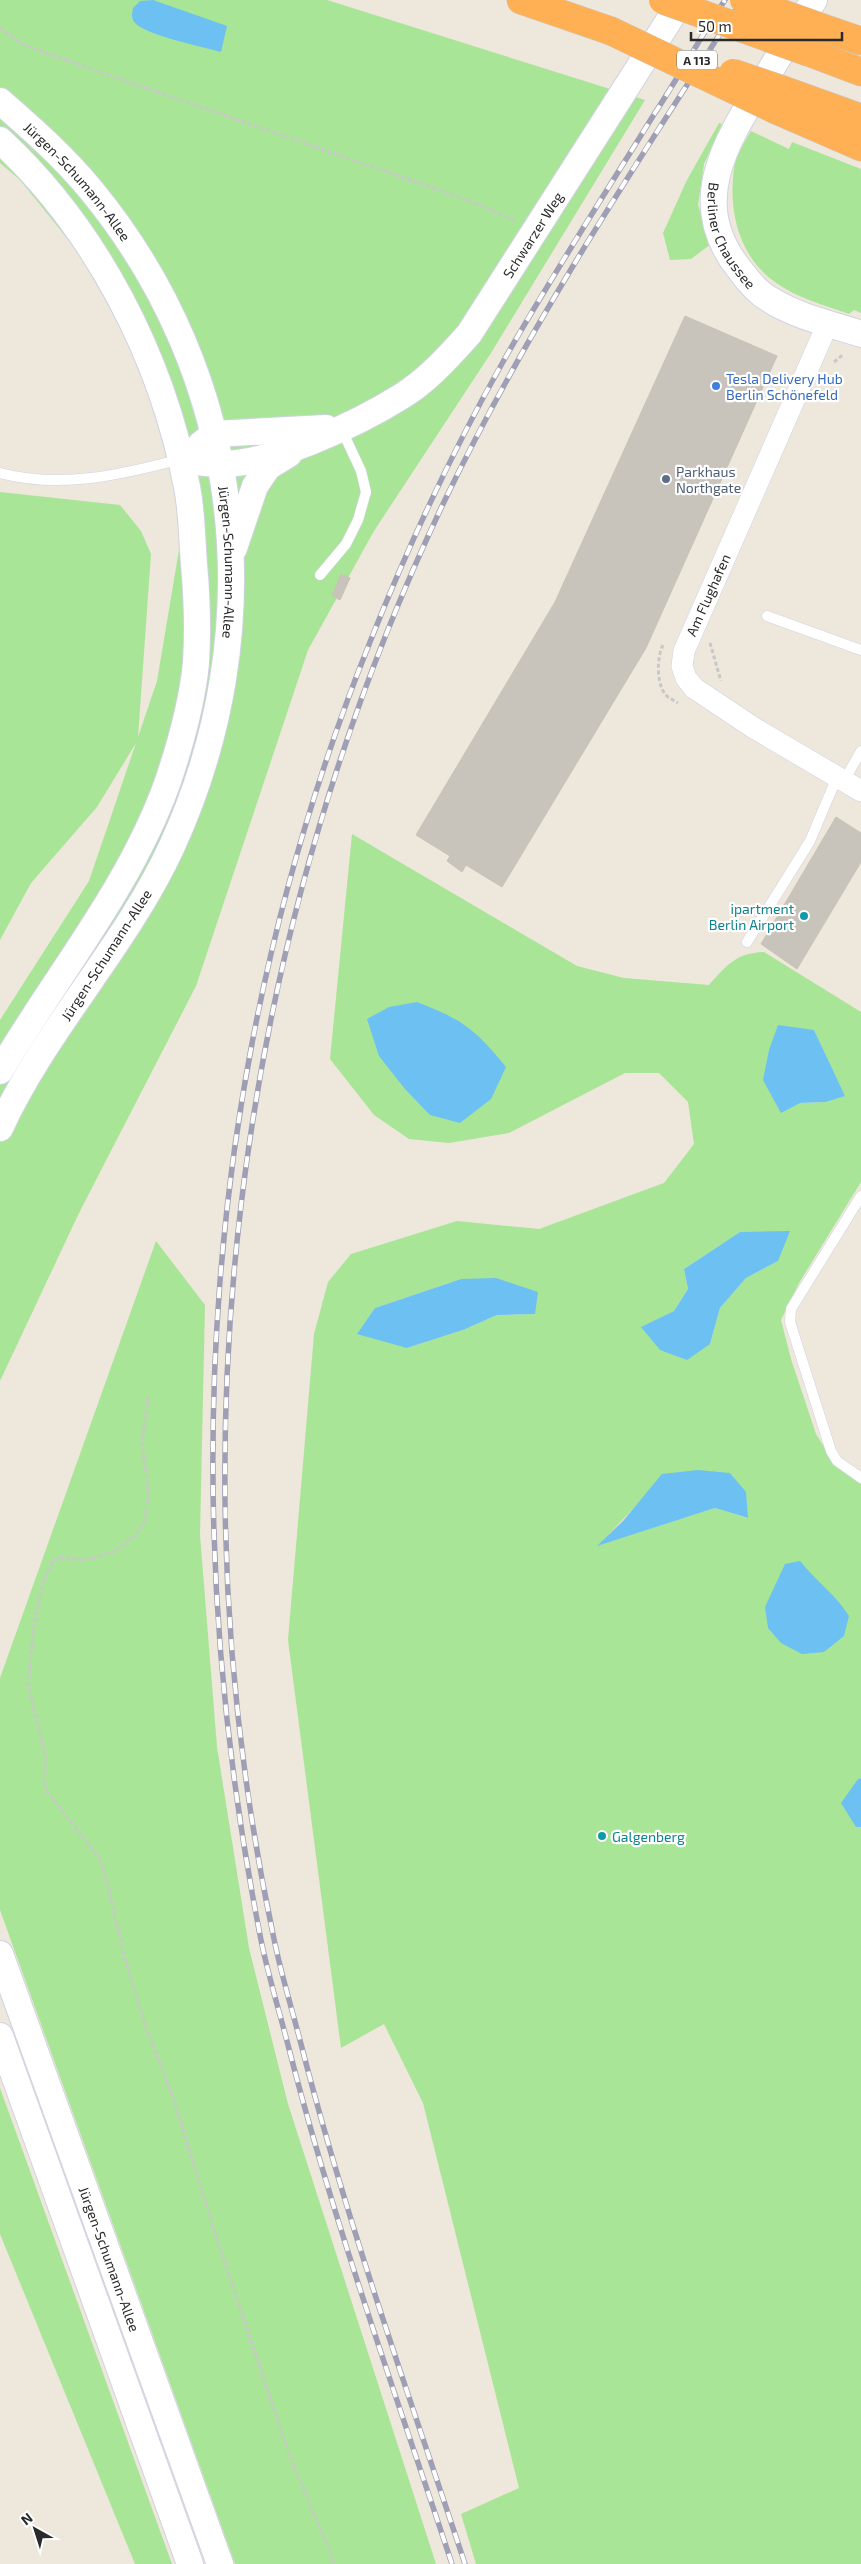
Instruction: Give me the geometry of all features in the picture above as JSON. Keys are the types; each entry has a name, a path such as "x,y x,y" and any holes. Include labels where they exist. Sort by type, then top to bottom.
{"highway":[{"path":"521,0 612,31 780,100 861,147"},
{"path":"663,0 861,72"},
{"path":"744,0 861,41"},
{"path":"780,100 861,118"}],"street":[{"name":"Schwarzer Weg","path":"180,459 220,464 262,458 303,446 403,396 437,369 469,334 682,0"},
{"name":"Berliner Chaussee","path":"814,0 732,131 720,160 714,183 713,203 716,226 728,256 750,283 768,299 779,305 861,334"},
{"name":"Jürgen-Schumann-Allee","path":"0,101 44,138 92,191 140,259 166,306 205,397 220,464 232,554 231,625 225,671 212,739 193,796 171,847 144,900 53,1037 0,1128"},
{"name":"Jürgen-Schumann-Allee","path":"0,140 24,162 62,209 96,256 134,325 156,376 188,489 197,606 196,664 182,732 166,784 144,837 113,896 28,1024 0,1071"},
{"name":"Am Flughafen","path":"828,323 684,651 682,666 686,678 694,688 754,728 847,783"},
{"name":"Schwarzer Weg","path":"214,434 341,428"},
{"path":"180,459 214,434"},
{"path":"232,554 255,486 268,467 303,446"},
{"name":"Jürgen-Schumann-Allee","path":"0,1954 220,2564"},
{"name":"Jürgen-Schumann-Allee","path":"0,2036 190,2564"}],"lane":[{"path":"320,575 346,544 358,520 366,492 361,471 341,428"},
{"path":"0,473 28,480 75,481 147,468 180,459"},
{"path":"766,616 861,650"},
{"path":"747,942 847,783 861,751"},
{"path":"861,1196 791,1309 790,1322 830,1451 837,1461 861,1478"}],"path":[{"path":"0,28 22,44 40,52 465,199 536,229"},
{"path":"830,366 844,354"},
{"path":"709,638 723,684"},
{"path":"664,643 660,652 659,669 664,694 687,708"},
{"path":"148,1397 142,1443 149,1495 144,1523 134,1536 115,1551 94,1558 77,1560 63,1557 53,1560 43,1582 34,1626 28,1684 45,1751 44,1781 46,1790 99,1858 104,1871 128,1970 147,2030 175,2103 211,2221 289,2454 335,2564"}],"green space":[{"path":"0,0 327,0 645,100 491,353 374,531 308,650 196,986 79,1213 0,1381 0,1020 89,881 136,743 97,807 31,883 0,940 0,492 120,505 141,531 151,554 138,737 157,681 183,526 162,428 126,337 79,253 20,180 0,163"},
{"path":"719,123 722,124 704,164 698,205 711,244 691,259 670,260 663,233 687,180"},
{"path":"751,131 789,149 792,142 861,169 861,313 854,310 849,314 811,301 783,288 763,272 753,260 739,232 733,201 734,169 741,149"},
{"path":"352,834 577,966 624,978 709,985 733,961 746,955 764,952 861,1012 861,1182 799,1283 781,1320 791,1359 816,1434 834,1463 861,1484 861,1778 858,1779 856,1827 861,1827 861,2564 476,2564 461,2514 519,2488 423,2103 384,2024 341,2048 288,1640 314,1334 328,1282 351,1254 457,1221 539,1229 664,1183 694,1144 688,1102 659,1073 625,1073 509,1133 449,1143 409,1139 374,1115 330,1059","holes":["814,1030 844,1096 826,1102 800,1103","740,1232 778,1261 746,1278 720,1308 710,1344 642,1327 674,1311 688,1289 684,1269","461,1279 535,1314 497,1315 463,1330 407,1348 375,1308","746,1492 747,1518 715,1508 599,1545 643,1498"]},
{"path":"156,1241 205,1305 200,1535 217,1747 249,1948 288,2104 436,2564 235,2564 0,1910 0,1678"},
{"path":"0,2088 172,2564 135,2564 0,2234"}],"water":[{"path":"153,0 227,26 221,52 162,36 135,23 132,18 133,8 140,1"},
{"path":"417,1002 446,1014 467,1027 485,1043 506,1067 491,1099 460,1123 430,1115 405,1089 379,1056 367,1019 389,1007"},
{"path":"778,1025 814,1030 845,1096 826,1102 800,1103 781,1113 763,1080 769,1050"},
{"path":"790,1231 778,1261 746,1278 720,1308 710,1344 687,1360 660,1350 641,1327 674,1311 688,1289 684,1269 740,1232"},
{"path":"496,1278 538,1292 535,1314 497,1315 463,1330 407,1348 357,1334 375,1308 461,1279"},
{"path":"698,1470 730,1473 746,1492 748,1518 715,1508 597,1546 623,1521 662,1474"},
{"path":"800,1561 838,1601 849,1616 844,1636 824,1652 802,1654 781,1643 768,1628 765,1607 785,1564"},
{"path":"861,1778 861,1827 856,1827 841,1803 858,1779"}],"building":[{"name":"Parkhaus Northgate","path":"685,316 777,356 646,648 502,887 466,865 462,872 447,861 450,856 416,835 555,602"},
{"path":"341,574 350,578 340,600 332,596"},
{"name":"ipartment Berlin Airport","path":"836,817 861,833 861,862 797,969 761,944"}],"railway":[{"path":"452,2564 325,2176 261,1940 234,1776 218,1611 213,1447 220,1283 239,1120 270,959 314,800 370,642 432,499 485,394 559,268 725,0"},
{"path":"465,2564 378,2306 319,2110 274,1939 243,1757 227,1574 227,1390 241,1208 270,1027 313,848 371,674 443,504 510,374 584,247 742,0"}],"place":[{"name":"Tesla Delivery Hub Berlin Schönefeld","path":"716,386"},
{"name":"Parkhaus Northgate","path":"666,479"},
{"name":"ipartment Berlin Airport","path":"804,916"},
{"name":"Galgenberg","path":"602,1836"}]}
